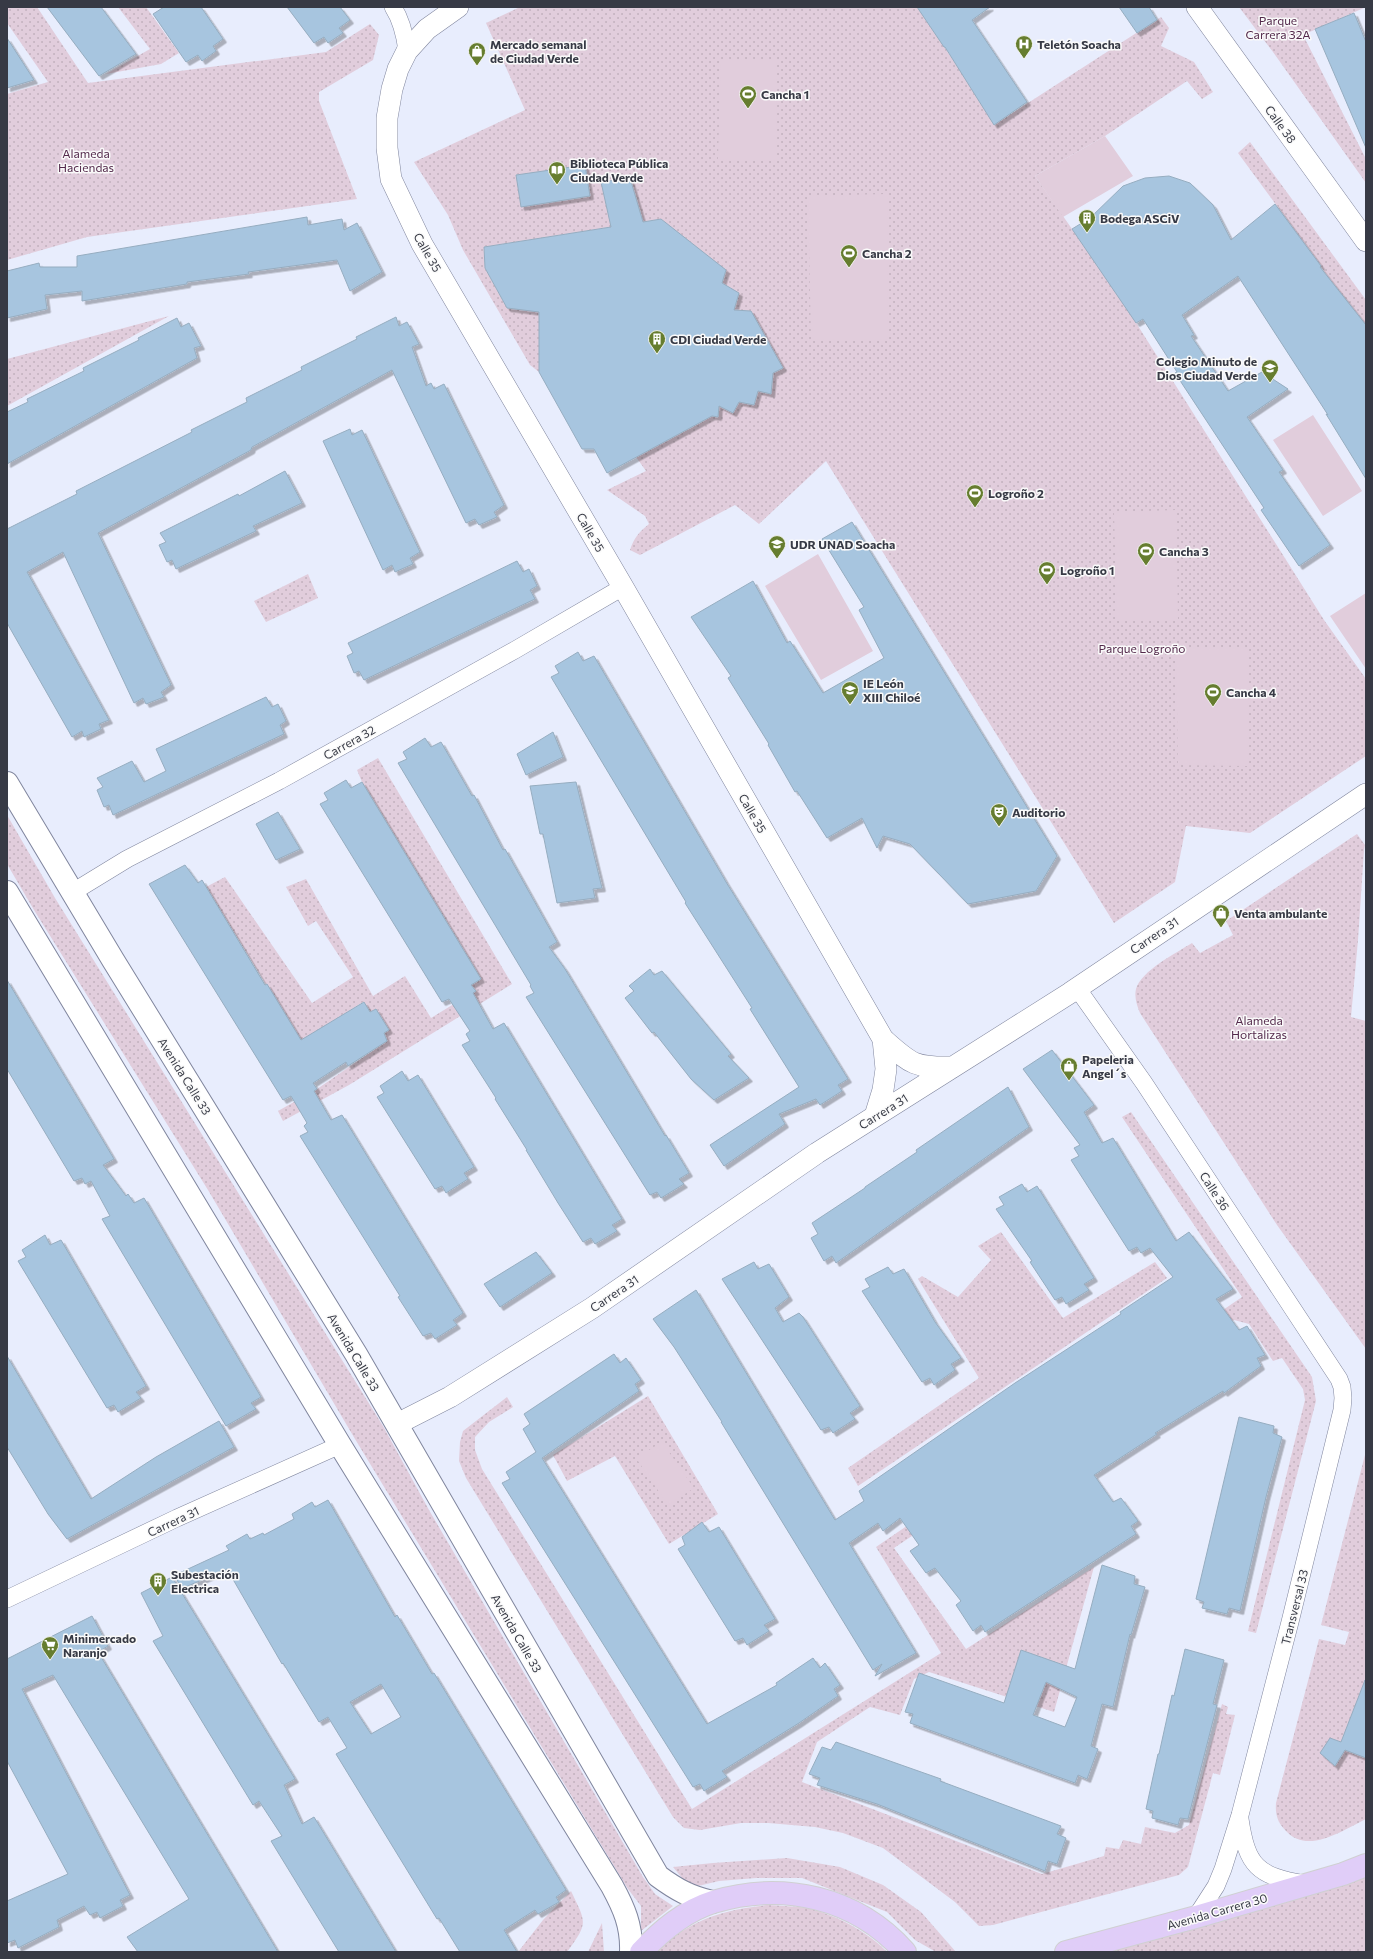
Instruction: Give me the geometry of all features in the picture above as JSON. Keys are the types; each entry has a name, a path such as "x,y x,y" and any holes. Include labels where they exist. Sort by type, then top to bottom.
{"main road":[{"name":"Avenida Calle 33","path":"7,783 397,1424 658,1876 674,1888 691,1897 712,1902"},
{"path":"8,898 340,1445 612,1886 623,1905 630,1924 631,1952"},
{"name":"Avenida Carrera 30","path":"1066,1952 1309,1885 1366,1865"},
{"path":"641,1952 661,1931 690,1912 712,1902 767,1892 812,1896 854,1911 891,1936 905,1952"}],"street":[{"path":"393,7 405,33 408,51"},
{"name":"Calle 35","path":"458,7 427,29 408,51 398,68 392,89 387,118 387,148 391,179 422,244 623,587 883,1039 906,1060 927,1067 953,1067"},
{"name":"Calle 38","path":"1197,7 1366,241"},
{"name":"Carrera 32","path":"73,892 127,859 279,781 515,650 623,587"},
{"name":"Carrera 31","path":"397,1424 450,1397 592,1308 817,1153 1077,988 1366,794"},
{"name":"Calle 36","path":"1077,988 1144,1083 1339,1379 1342,1387 1343,1398"},
{"name":"Calle 35","path":"876,1116 883,1090 886,1069 883,1039"},
{"name":"Transversal 33","path":"1196,1917 1216,1886 1240,1815 1290,1622 1342,1410 1343,1398"},
{"name":"Carrera 31","path":"7,1600 177,1518 340,1445"},
{"name":"Transversal 33","path":"1240,1815 1244,1843 1253,1863 1272,1876 1309,1885"}],"green space":[{"name":"Alameda Haciendas","path":"7,7 37,7 88,83 326,52 370,24 379,35 373,60 319,92 319,101 357,199 87,237 7,260 7,94 48,82 7,23"},
{"path":"118,7 146,7 179,53 161,64 106,74 150,49"},
{"name":"Parque Logroño","path":"520,7 917,7 960,70 994,125 1161,17 1169,28 1161,46 1194,62 1213,92 1202,99 1187,81 1105,136 1035,176 1121,299 1324,620 1366,679 1366,756 1250,833 1186,826 1175,882 1114,923 826,461 759,524 735,505 640,555 630,550 637,536 649,524 645,516 607,490 646,471 636,457 702,422 702,415 718,417 719,406 733,413 739,402 754,405 758,391 771,394 773,373 783,368 747,324 751,311 734,310 739,293 722,283 726,270 661,219 484,247 485,268 507,308 617,320 539,372 530,365 463,250 448,215 414,162 525,110 486,23"},
{"name":"Parque Carrera 32A","path":"1239,7 1366,7 1303,35 1366,159 1366,183 1273,52"},
{"name":"Cancha 1","path":"721,59 776,60 777,161 718,159"},
{"path":"1105,136 1133,176 1063,217 1035,176"},
{"path":"1250,142 1366,300 1366,343 1321,266 1238,153"},
{"name":"Cancha 2","path":"887,194 888,339 811,340 808,196"},
{"path":"169,316 7,406 7,359"},
{"path":"1313,415 1362,491 1323,516 1273,440"},
{"name":"Cancha 3","path":"1176,510 1178,619 1117,619 1114,512"},
{"path":"818,554 873,651 821,680 765,586"},
{"path":"308,574 318,598 266,622 254,601"},
{"path":"1366,593 1366,669 1330,616"},
{"name":"Cancha 4","path":"1176,648 1249,648 1248,766 1178,765"},
{"path":"378,758 512,984 349,1085 283,1121 278,1111 317,1089 387,1041 384,1033 389,1030 376,1009 370,1012 363,1002 301,1041 206,887 225,877 312,1003 353,977 316,921 308,926 286,887 306,879 373,996 405,976 431,1018 475,991 471,985 481,979 362,782 357,770"},
{"path":"7,815 55,898 383,1426 429,1510 643,1877 655,1894 673,1906 641,1931 641,1906 628,1889 355,1439 208,1190 7,864"},
{"name":"Alameda Hortalizas","path":"1357,834 1365,845 1351,1017 1366,1021 1366,1349 1277,1225 1140,1013 1135,995 1139,982 1160,963 1192,943 1200,953 1233,935 1226,921"},
{"path":"1131,1112 1312,1377 1316,1401 1256,1633 1248,1631 1305,1400 1303,1389 1282,1358 1273,1361 1249,1324 1234,1320 894,1548 966,1649 1094,1567 1054,1712 929,1672 914,1679 900,1715 870,1707 817,1742 802,1782 1042,1874 1104,1856 1106,1847 1119,1849 1123,1840 1141,1844 1145,1827 1175,1833 1189,1825 1222,1704 1228,1707 1226,1714 1235,1715 1220,1775 1213,1773 1188,1867 1179,1875 993,1925 979,1926 955,1902 883,1848 843,1833 815,1827 768,1823 741,1823 700,1830 684,1828 673,1817 466,1478 459,1461 460,1442 463,1431 507,1397 513,1407 489,1422 475,1437 475,1450 482,1469 692,1809 941,1653 876,1547 1242,1297 1122,1117"},
{"path":"1001,1232 1063,1318 1155,1262 1167,1278 858,1486 848,1468 979,1378 918,1279 922,1276 958,1297 991,1260 978,1246"},
{"path":"648,1396 718,1514 669,1544 615,1456 567,1481 553,1455"},
{"path":"662,1442 694,1488 668,1505 636,1458"},
{"path":"1366,1451 1366,1819 1326,1838 1315,1841 1305,1841 1295,1838 1281,1825 1276,1811 1276,1803 1319,1639 1345,1645 1349,1632 1321,1625"},
{"path":"787,1858 840,1867 883,1885 921,1912 956,1952 936,1952 915,1940 887,1912 802,1878 756,1878 719,1881 698,1886 687,1884 673,1867"},
{"path":"1366,1875 1366,1952 1110,1952 1349,1882"},
{"path":"571,1891 580,1910 583,1922 579,1934 567,1952 518,1952 543,1920"},
{"path":"767,1905 807,1908 840,1919 870,1937 887,1952 657,1952 680,1933 698,1922 737,1910"},
{"path":"602,1923 604,1952 588,1952"}],"building":[{"path":"47,7 101,7 136,54 99,76"},
{"path":"164,7 201,7 223,39 213,46 216,51 202,61 198,55 186,62 153,14"},
{"path":"287,7 340,7 350,20 339,28 343,33 328,43 324,37 314,43"},
{"path":"917,7 990,7 972,20 1027,102 994,125 945,47"},
{"path":"1119,7 1149,7 1157,20 1137,33"},
{"path":"1354,13 1366,42 1366,148 1315,29"},
{"path":"7,38 34,80 7,88"},
{"name":"Biblioteca Pública Ciudad Verde","path":"585,165 590,196 521,207 516,175"},
{"path":"1169,176 1190,183 1213,205 1231,240 1275,204 1321,266 1320,267 1366,325 1366,479 1326,414 1328,415 1238,276 1182,315 1194,335 1191,336 1228,391 1262,372 1288,389 1247,417 1283,470 1279,472 1330,545 1299,566 1261,510 1264,508 1175,373 1177,372 1143,319 1136,323 1072,229 1090,218 1123,186 1145,178"},
{"name":"CDI Ciudad Verde","path":"630,178 643,222 661,219 726,270 722,283 739,293 734,310 751,311 783,368 773,373 771,394 758,391 754,405 739,402 733,413 719,406 718,417 712,416 607,473 594,449 582,449 539,372 539,312 507,308 485,268 484,247 611,227 601,182"},
{"path":"307,217 308,225 342,219 344,230 357,223 382,272 350,291 337,260 248,272 249,274 187,282 187,284 82,301 82,291 45,295 47,309 7,318 7,271 39,263 40,267 77,267 77,256"},
{"path":"396,317 399,326 407,322 419,344 412,347 426,386 431,383 434,389 444,384 504,505 494,512 497,517 479,525 475,519 466,523 392,370 252,447 251,450 98,533 171,685 161,692 164,697 146,704 143,698 134,703 63,552 27,572 109,720 99,724 101,729 84,737 82,731 72,737 7,623 7,529 77,494 76,491 192,432 191,430 247,402 246,398 302,370 301,367 357,339 356,337"},
{"path":"177,318 181,327 189,323 201,346 194,348 197,358 7,464 7,412 28,402 27,399 84,371 83,368 139,340 138,338"},
{"path":"350,429 352,435 362,430 420,552 410,558 413,564 395,572 392,565 383,570 323,441"},
{"path":"285,471 302,503 253,526 256,531 176,569 172,560 167,562 159,545 166,542 160,533 238,494 239,496"},
{"path":"852,522 1057,856 1036,891 968,904 910,844 883,836 877,848 862,818 827,838 797,791 795,792 768,745 769,744 728,678 731,676 691,617 753,581 787,643 790,641 823,693 884,658 859,610 864,607 822,539"},
{"path":"517,561 523,572 529,569 537,586 530,590 535,599 364,680 359,671 354,673 347,656 353,653 348,643"},
{"path":"578,652 583,661 594,656 726,882 848,1079 838,1085 842,1091 820,1105 816,1099 779,1114 785,1124 724,1166 710,1145 799,1087 750,1009 752,1008 685,903 686,902 551,677 559,673 555,666"},
{"path":"266,697 272,707 278,704 286,721 280,725 284,734 113,815 109,805 104,807 97,790 103,787 97,778 132,761 144,782 166,771 156,749"},
{"path":"553,732 563,757 526,775 517,754"},
{"path":"425,738 431,747 441,742 472,796 474,795 503,850 505,849 557,942 549,947 565,969 665,1136 666,1135 689,1173 679,1179 684,1184 661,1198 657,1192 650,1195 526,997 534,993 530,986 531,985 398,763 407,759 403,752"},
{"path":"346,780 351,788 362,782 481,979 471,985 476,991 473,993 493,1029 504,1023 622,1219 612,1225 617,1231 595,1244 591,1238 583,1242 558,1203 495,1099 496,1098 462,1045 470,1041 466,1034 470,1031 449,999 442,1002 320,804 328,800 324,793"},
{"path":"576,782 602,888 593,889 595,898 557,903 543,834 540,834 530,786"},
{"path":"278,812 300,849 276,860 256,824"},
{"path":"185,865 198,883 202,880 265,985 267,984 301,1040 364,1002 370,1012 376,1009 389,1030 384,1033 387,1041 348,1066 346,1062 313,1083 317,1089 314,1091 331,1120 342,1115 463,1313 453,1320 457,1325 435,1339 431,1333 423,1336 398,1297 400,1296 300,1136 308,1132 304,1126 307,1123 291,1096 283,1100 149,884"},
{"path":"650,969 654,975 662,971 731,1054 728,1056 749,1078 714,1100 691,1079 625,998 634,991 629,986"},
{"path":"7,980 114,1159 103,1165 126,1196 128,1194 134,1203 144,1198 261,1397 251,1403 256,1409 226,1426 102,1219 110,1216 91,1181 85,1184 82,1178 74,1181 7,1069"},
{"path":"1052,1050 1094,1105 1084,1112 1102,1143 1113,1138 1176,1241 1189,1232 1233,1289 1216,1299 1239,1330 1247,1326 1265,1355 1257,1358 1261,1366 1224,1393 1223,1391 1155,1433 1157,1434 1094,1475 1113,1502 1121,1498 1138,1521 1131,1526 1136,1534 985,1632 981,1625 973,1631 956,1605 961,1601 935,1568 926,1573 910,1551 919,1545 900,1518 883,1531 878,1523 849,1543 916,1653 875,1676 882,1664 873,1670 722,1422 674,1347 653,1319 696,1290 835,1520 864,1501 859,1491 1015,1383 1121,1314 1120,1312 1173,1277 1150,1248 1141,1253 1137,1247 1129,1251 1071,1160 1079,1156 1074,1148 1080,1145 1023,1069"},
{"path":"402,1071 408,1081 418,1075 474,1167 464,1173 468,1179 446,1193 442,1186 435,1189 377,1097 384,1093 380,1086"},
{"path":"1008,1087 1029,1127 836,1263 832,1256 824,1261 811,1238 818,1234 812,1223 917,1152 916,1150"},
{"path":"1022,1184 1027,1192 1037,1186 1094,1278 1084,1284 1089,1290 1066,1304 1062,1297 1055,1300 1030,1262 1032,1261 996,1209 1004,1205 999,1197"},
{"path":"45,1235 50,1245 61,1240 146,1386 136,1392 141,1398 118,1412 114,1405 107,1408 18,1261 26,1257 22,1250"},
{"path":"536,1252 552,1273 500,1307 484,1284"},
{"path":"754,1262 758,1269 769,1264 789,1297 775,1308 783,1322 799,1313 803,1317 860,1406 850,1413 855,1419 833,1433 829,1427 821,1430 722,1279"},
{"path":"888,1267 893,1274 904,1269 935,1322 961,1358 951,1364 955,1370 934,1385 930,1378 922,1382 862,1291 870,1287 865,1279"},
{"path":"614,1354 620,1363 626,1358 641,1380 635,1384 639,1391 542,1458 707,1724 777,1685 776,1683 813,1658 820,1668 825,1663 840,1685 834,1689 838,1696 799,1723 722,1771 727,1777 704,1791 700,1784 693,1787 502,1483 510,1479 506,1472 536,1452 523,1429 530,1424 524,1414"},
{"path":"7,1356 91,1499 156,1457 219,1421 234,1447 67,1539 48,1514 7,1447"},
{"path":"1239,1417 1274,1426 1273,1433 1282,1437 1266,1497 1240,1611 1229,1608 1227,1614 1202,1608 1204,1602 1196,1599"},
{"path":"328,1500 395,1617 397,1615 432,1674 434,1673 566,1890 556,1897 559,1902 538,1914 535,1910 504,1930 517,1952 460,1952 439,1918 437,1919 336,1754 347,1748 328,1717 319,1722 283,1663 282,1664 227,1569 181,1589 175,1575 229,1550 226,1546 247,1534 250,1539 263,1533 264,1535 294,1519 292,1514 312,1502 315,1507","holes":["381,1684 401,1717 371,1734 350,1702"]},
{"path":"702,1522 709,1532 719,1527 775,1619 764,1625 769,1631 747,1645 743,1638 735,1641 678,1549 685,1545 682,1537"},
{"path":"1102,1565 1135,1576 1134,1584 1145,1587 1131,1635 1130,1634 1113,1707 1102,1704 1091,1746 1098,1749 1087,1779 1078,1775 1075,1783 910,1723 913,1714 905,1712 919,1673 1004,1703 1021,1650 1075,1669","holes":["1046,1682 1077,1697 1065,1727 1033,1715"]},
{"path":"172,1577 295,1779 284,1785 302,1824 314,1817 396,1952 339,1952 271,1841 282,1836 259,1801 253,1805 153,1641 163,1636 141,1593"},
{"path":"92,1616 108,1646 98,1652 278,1952 138,1952 127,1937 189,1899 53,1675 22,1689 130,1895 120,1900 123,1906 100,1918 97,1912 90,1915 84,1906 57,1920 59,1927 18,1948 15,1940 7,1943 7,1901 68,1874 7,1761 7,1659"},
{"path":"1185,1649 1224,1660 1213,1704 1217,1705 1188,1819 1180,1818 1178,1825 1152,1818 1153,1811 1146,1809 1172,1695 1174,1696"},
{"path":"1365,1680 1366,1758 1345,1750 1335,1766 1320,1753 1330,1738 1341,1742"},
{"path":"836,1742 941,1779 940,1781 1061,1826 1057,1834 1066,1838 1057,1864 1048,1861 1045,1871 877,1804 817,1785 820,1778 809,1774 822,1747 831,1750"}],"place":[{"name":"Teletón Soacha","path":"1024,59"},
{"name":"Mercado semanal de Ciudad Verde","path":"477,66"},
{"name":"Cancha 1","path":"748,109"},
{"name":"Biblioteca Pública Ciudad Verde","path":"557,185"},
{"name":"Bodega ASCiV","path":"1087,233"},
{"name":"Cancha 2","path":"849,268"},
{"name":"CDI Ciudad Verde","path":"657,354"},
{"name":"Colegio Minuto de Dios Ciudad Verde","path":"1270,383"},
{"name":"Logroño 2","path":"975,508"},
{"name":"UDR UNAD Soacha","path":"777,559"},
{"name":"Cancha 3","path":"1146,566"},
{"name":"Logroño 1","path":"1047,585"},
{"name":"IE León XIII Chiloé","path":"850,705"},
{"name":"Cancha 4","path":"1213,707"},
{"name":"Auditorio","path":"999,827"},
{"name":"Venta ambulante","path":"1221,928"},
{"name":"Papeleria Angel´s","path":"1069,1081"},
{"name":"Subestación Electrica","path":"158,1596"},
{"name":"Minimercado Naranjo","path":"50,1660"}]}
